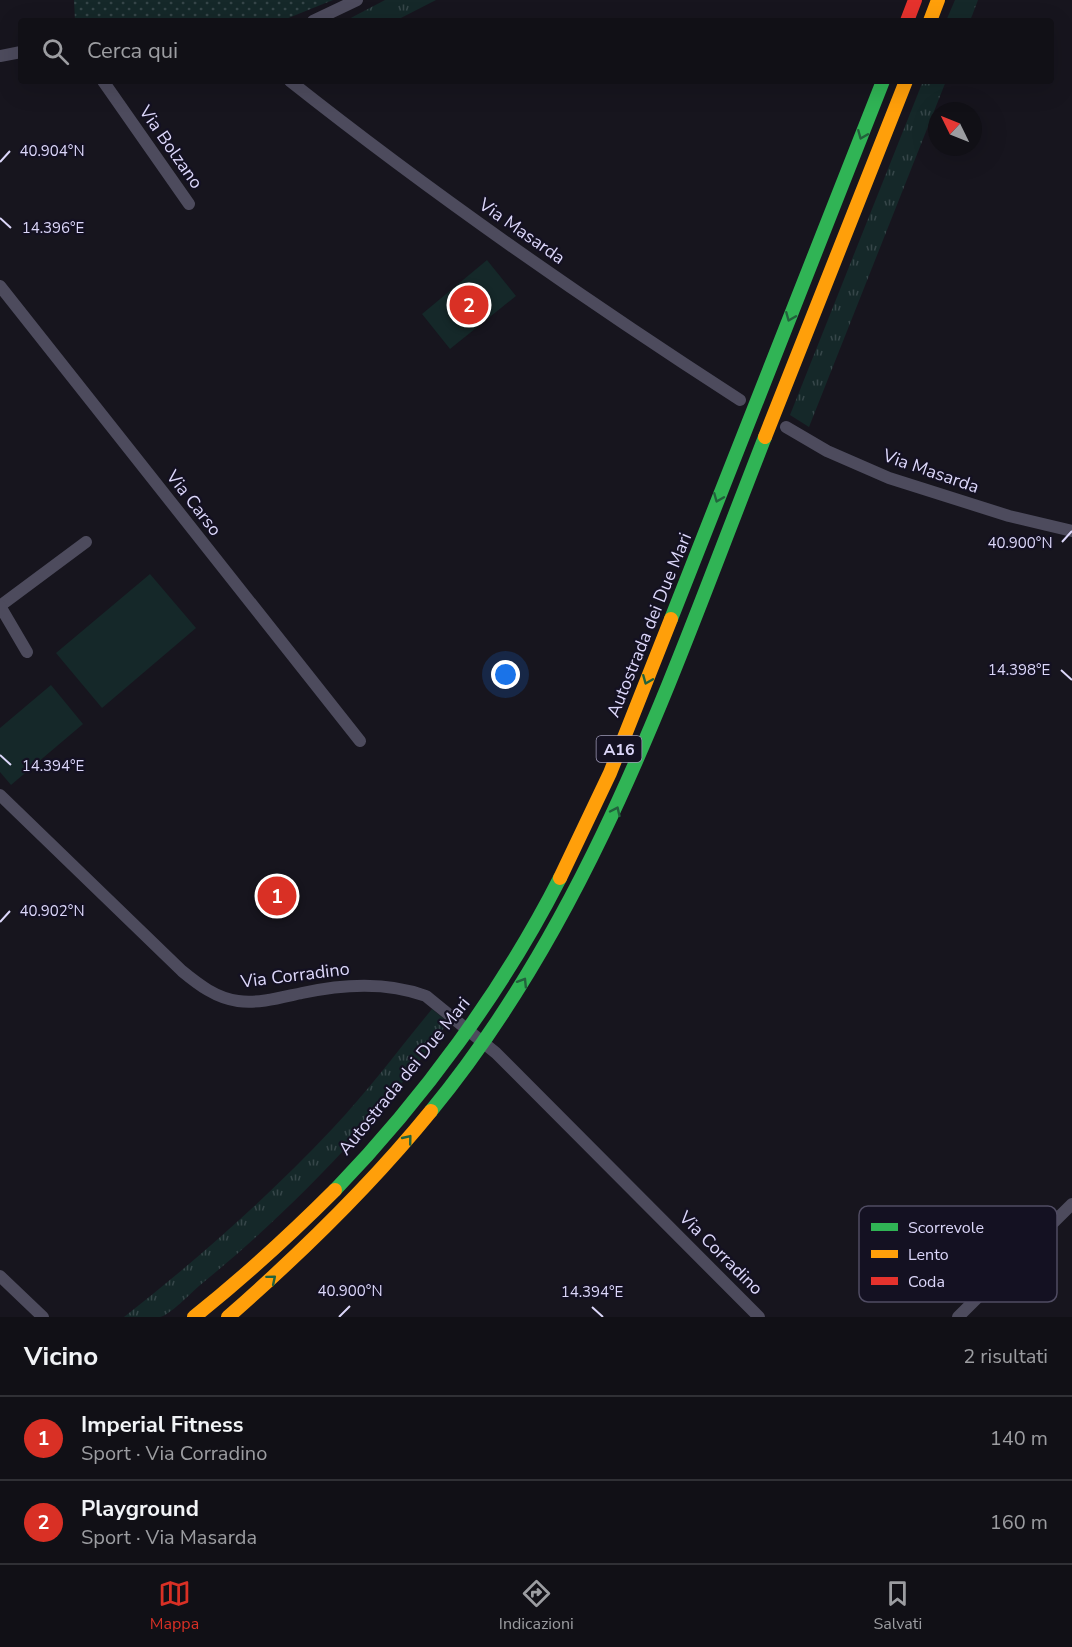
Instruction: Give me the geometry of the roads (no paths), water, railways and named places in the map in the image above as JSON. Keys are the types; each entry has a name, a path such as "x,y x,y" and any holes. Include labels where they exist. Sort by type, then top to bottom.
{"highway":[{"path":"908,18 915,0"},
{"path":"931,18 938,0"},
{"name":"Autostrada dei Due Mari","path":"194,1317 267,1256 328,1196 384,1135 475,1017 533,927 574,851 610,773 882,84"},
{"name":"A16","path":"228,1317 281,1272 336,1218 400,1149 460,1074 504,1012 551,937 593,861 629,781 905,84"}],"street":[{"path":"320,18 357,0"},
{"path":"0,56 18,53"},
{"name":"Via Bolzano","path":"105,84 189,204"},
{"name":"Via Masarda","path":"294,84 369,143 521,253 740,400"},
{"name":"Via Carso","path":"0,286 360,741"},
{"name":"Via Masarda","path":"786,427 827,452 889,478 1009,516 1072,531"},
{"path":"27,652 0,606 86,542"},
{"name":"Via Corradino","path":"0,795 182,971 202,988 220,997 240,1002 259,1001 330,987 369,985 426,996 496,1053 759,1317"},
{"path":"1057,1219 1072,1204"},
{"path":"0,1276 44,1317"},
{"path":"958,1317 973,1302"}],"place":[{"name":"Playground","path":"469,305"},
{"name":"Imperial Fitness","path":"277,896"}]}
